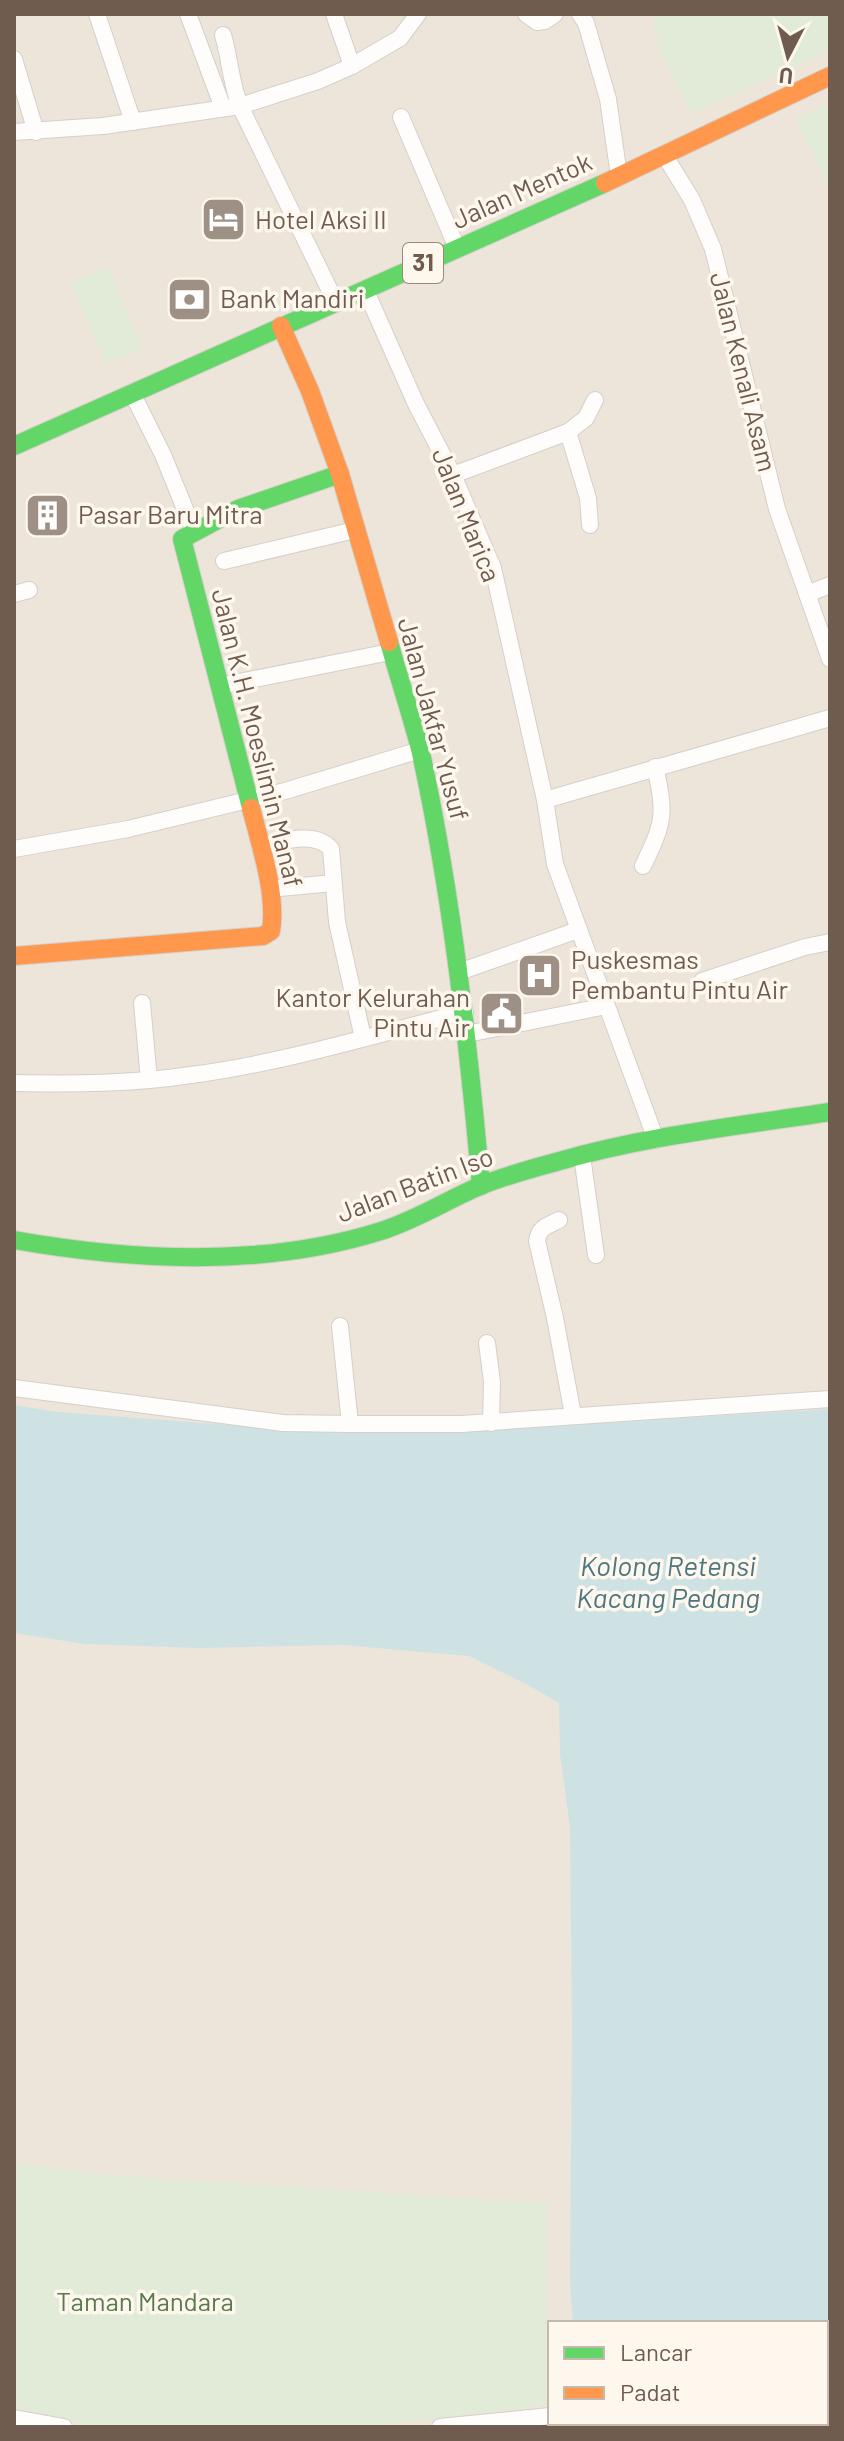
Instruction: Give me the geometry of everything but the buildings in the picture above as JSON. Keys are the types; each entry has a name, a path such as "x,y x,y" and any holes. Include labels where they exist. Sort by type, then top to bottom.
{"main road":[{"name":"Jalan Mentok","path":"14,446 665,156 830,76"},
{"name":"Jalan Jakfar Yusuf","path":"281,326 310,391 340,474 420,750 465,1012 481,1186"},
{"path":"188,535 246,507 340,474"},
{"name":"Jalan K.H. Moeslimin Manaf","path":"14,956 263,936 271,931 269,889 260,846 219,686 188,535"},
{"name":"Jalan Batin Iso","path":"14,1240 58,1249 164,1255 219,1255 335,1243 381,1231 423,1215 481,1186 582,1156 656,1140 830,1112"}],"street":[{"path":"97,14 133,122"},
{"path":"188,14 232,107 335,301"},
{"path":"334,14 352,66"},
{"path":"14,132 133,122 232,107 318,81 352,66 400,38 418,14"},
{"path":"526,14 532,20 541,22 555,14"},
{"path":"580,14 586,23 608,99 619,176"},
{"path":"223,35 232,107"},
{"path":"14,59 36,132"},
{"path":"401,117 457,248"},
{"name":"Jalan Kenali Asam","path":"665,156 692,200 713,249 777,509 830,659"},
{"name":"Jalan Marica","path":"365,289 416,404 453,475 493,568 545,800 555,864 578,930"},
{"name":"Jalan K.H. Moeslimin Manaf","path":"132,393 163,455 188,535"},
{"path":"453,475 568,432 586,418 595,400"},
{"path":"568,432 588,498 590,525"},
{"path":"224,561 355,530"},
{"path":"807,594 830,585"},
{"path":"219,686 390,652"},
{"path":"545,800 830,718"},
{"path":"14,849 128,829 285,791 420,750"},
{"path":"643,866 658,835 662,818 655,767"},
{"path":"260,846 299,839 327,844 331,849 337,922 363,1038"},
{"path":"269,889 333,883"},
{"path":"459,972 578,930 656,1140"},
{"path":"702,981 805,947 830,942"},
{"path":"142,1003 149,1080"},
{"path":"467,1034 606,1006"},
{"path":"14,1083 103,1084 258,1063 465,1012"},
{"path":"582,1156 596,1255"},
{"path":"559,1220 542,1228 537,1241 573,1415"},
{"path":"340,1326 350,1424"},
{"path":"487,1343 492,1382 491,1423"},
{"path":"14,1388 283,1423 350,1424 491,1423 830,1399"},
{"path":"440,2427 548,2416"},
{"path":"14,2418 64,2427"}],"shaded area":[{"path":"14,14 830,14 830,2427 14,2427"}],"green space":[{"path":"653,14 830,14 830,51 691,113 658,46"},
{"path":"830,103 830,189 795,118"},
{"path":"109,267 142,349 105,364 71,282"},
{"name":"Taman Mandara","path":"14,2162 95,2174 547,2203 548,2402 539,2407 359,2427 94,2427 14,2412"}],"water":[{"name":"Kolong Retensi Kacang Pedang","path":"14,1405 58,1412 282,1429 460,1428 830,1409 830,2327 828,2321 573,2321 570,2279 570,1827 560,1755 559,1703 469,1656 342,1645 199,1648 85,1644 14,1633"}],"traffic: fast":[{"path":"14,446 605,183"},
{"path":"251,808 182,539 238,509 340,474"},
{"path":"389,642 421,753 442,861 464,1023 481,1186"},
{"path":"14,1240 105,1253 152,1256 245,1256 291,1251 381,1231 489,1182 590,1153 692,1132 830,1112"}],"traffic: slow":[{"path":"605,183 830,76"},
{"path":"281,326 310,391 340,474 389,642"},
{"path":"14,956 263,936 271,931 272,901 251,808"}],"place":[{"name":"Hotel Aksi II","path":"224,220"},
{"name":"Bank Mandiri","path":"189,299"},
{"name":"Pasar Baru Mitra","path":"47,515"},
{"name":"Puskesmas Pembantu Pintu Air","path":"540,975"},
{"name":"Kantor Kelurahan Pintu Air","path":"501,1013"}]}
